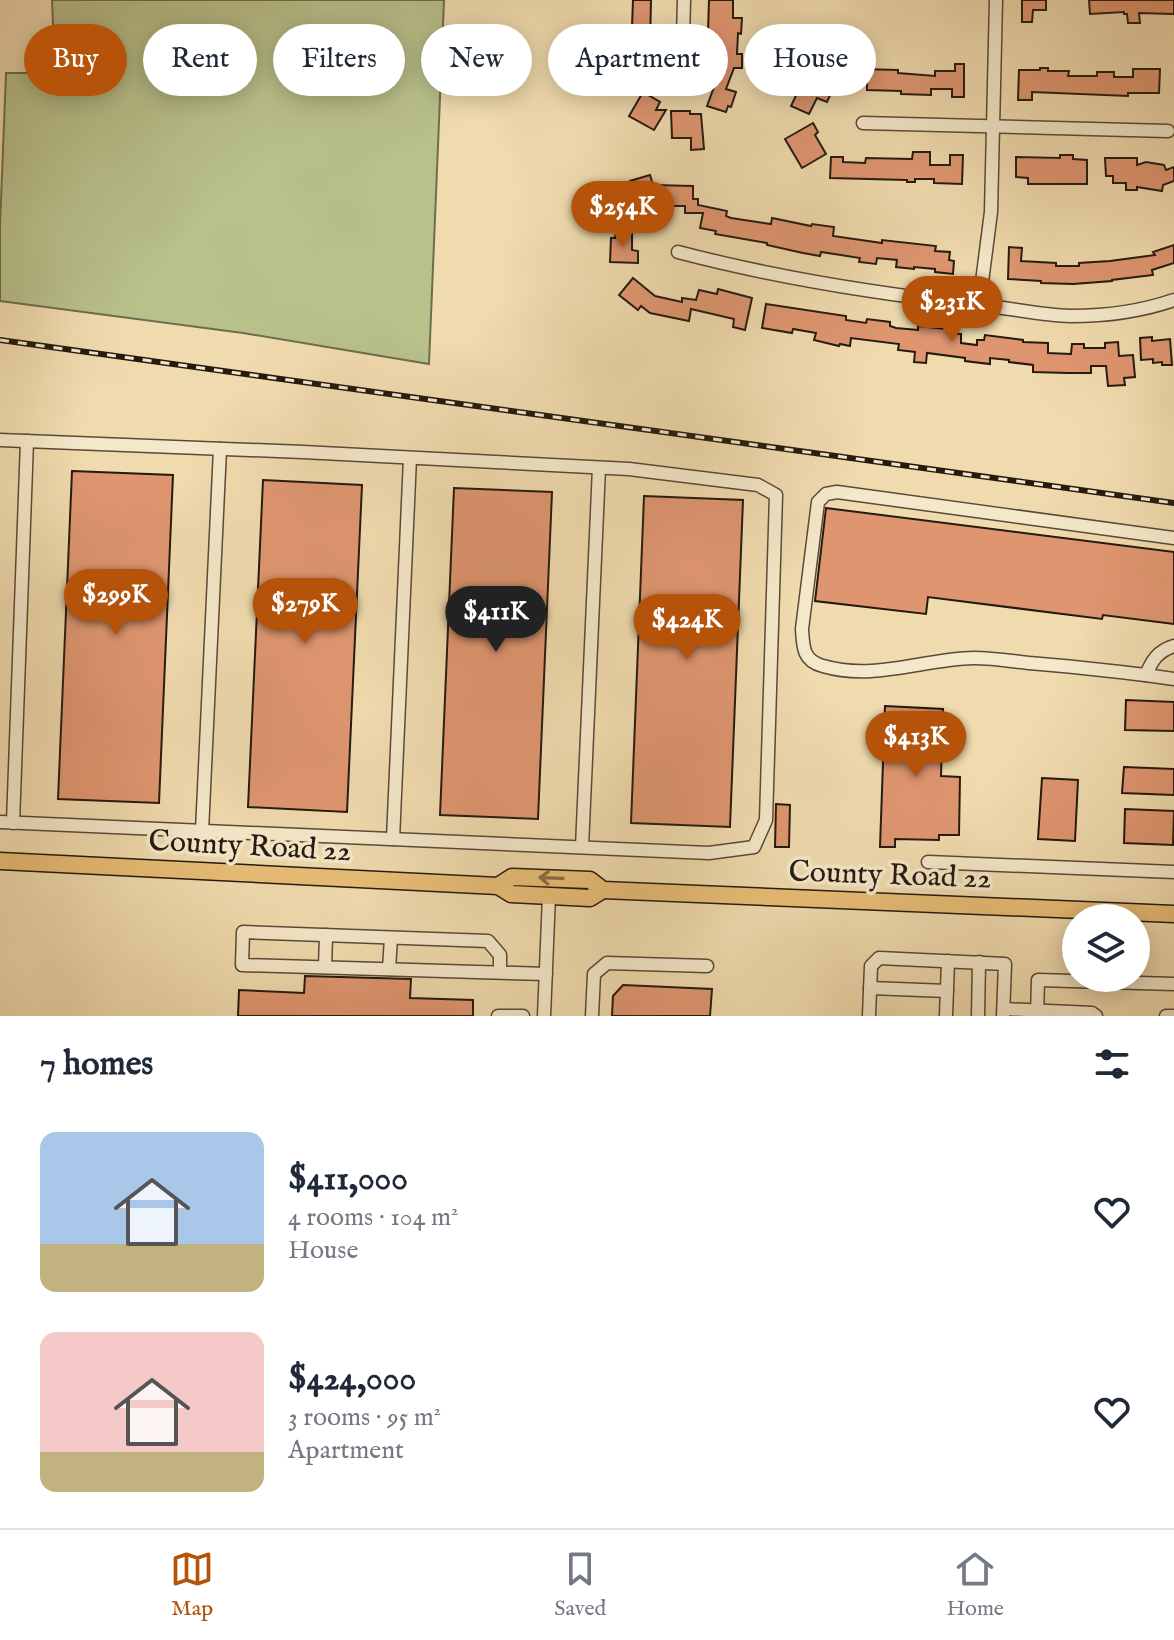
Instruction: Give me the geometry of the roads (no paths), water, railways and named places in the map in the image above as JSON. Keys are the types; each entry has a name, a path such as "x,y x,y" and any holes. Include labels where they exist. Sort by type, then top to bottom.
{"main road":[{"name":"County Road 22","path":"0,861 498,886 511,894 590,898 603,890 1174,914"},
{"name":"County Road 22","path":"498,886 512,877 590,880 603,890"}],"street":[{"path":"683,24 684,0"},
{"path":"979,305 991,212 996,0"},
{"path":"863,123 1168,131"},
{"path":"678,252 805,281 1072,316 1129,311 1174,300"},
{"path":"0,440 27,441 220,449 629,469 758,485 776,495 766,820 754,847 709,853 6,822 27,441"},
{"path":"202,831 220,449"},
{"path":"393,839 410,458"},
{"path":"582,847 599,468"},
{"path":"1174,538 845,492 826,494 818,502 802,629 803,649 808,660 821,666 855,672 974,658 1174,679"},
{"path":"1146,675 1152,660 1174,646"},
{"path":"928,862 1174,872"},
{"path":"544,1016 549,896"},
{"path":"500,972 500,955 488,941 243,932 242,965 546,974"},
{"path":"325,967 326,935"},
{"path":"389,969 391,938"},
{"path":"869,1016 871,966 879,958 1005,964 1004,1013 1092,1013 1096,1016"},
{"path":"946,1016 948,961"},
{"path":"978,1016 979,962"},
{"path":"592,1016 594,974 607,963 707,966"},
{"path":"1037,1013 1038,980 1174,984"},
{"path":"870,988 947,991"},
{"path":"498,1016 523,1016"},
{"path":"1166,1016 1174,1016"}],"railway":[{"path":"0,340 1174,503"}]}
